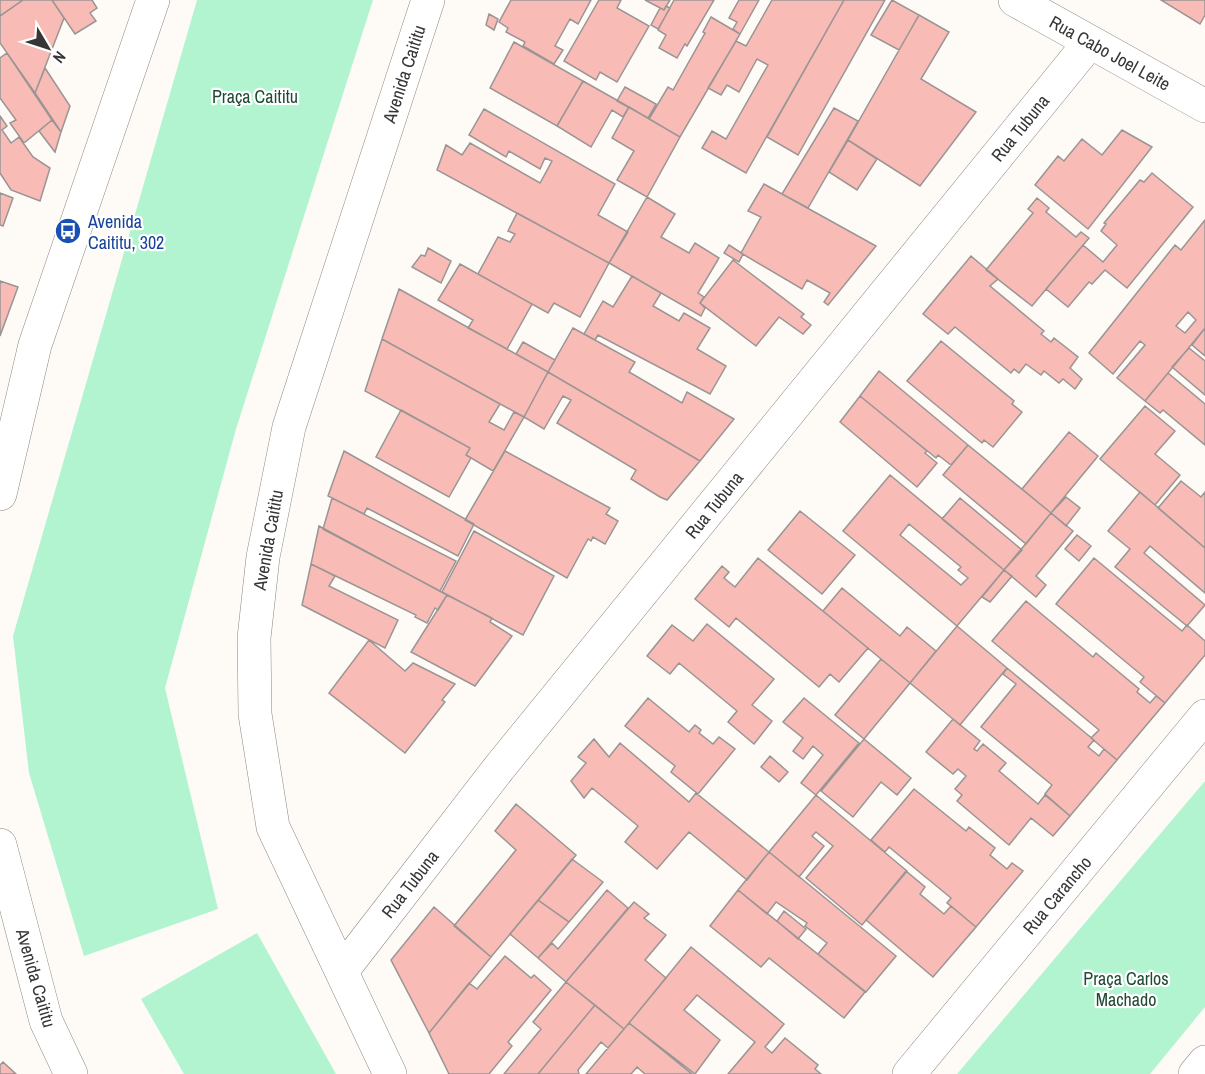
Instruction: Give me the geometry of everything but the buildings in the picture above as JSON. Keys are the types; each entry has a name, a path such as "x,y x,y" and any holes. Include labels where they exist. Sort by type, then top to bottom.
{"street":[{"path":"0,494 35,345 153,0"},
{"name":"Avenida Caititu","path":"390,1074 342,971 302,893 273,827 255,714 254,638 263,557 290,427 428,0"},
{"name":"Rua Cabo Joel Leite","path":"1015,0 1205,106"},
{"name":"Rua Tubuna","path":"342,971 499,768 1090,42"},
{"name":"Rua Carancho","path":"909,1074 1205,716"},
{"name":"Avenida Caititu","path":"0,845 46,1021 71,1074"},
{"path":"1195,1074 1205,1062"}],"green space":[{"name":"Praça Caititu","path":"197,0 373,0 236,429 165,688 218,909 84,956 29,773 13,636"},
{"name":"Praça Carlos Machado","path":"1205,781 1205,1007 1150,1074 957,1074"},
{"path":"257,933 336,1074 184,1074 141,999"}],"place":[{"name":"Avenida Caititu, 302","path":"68,231"}]}
